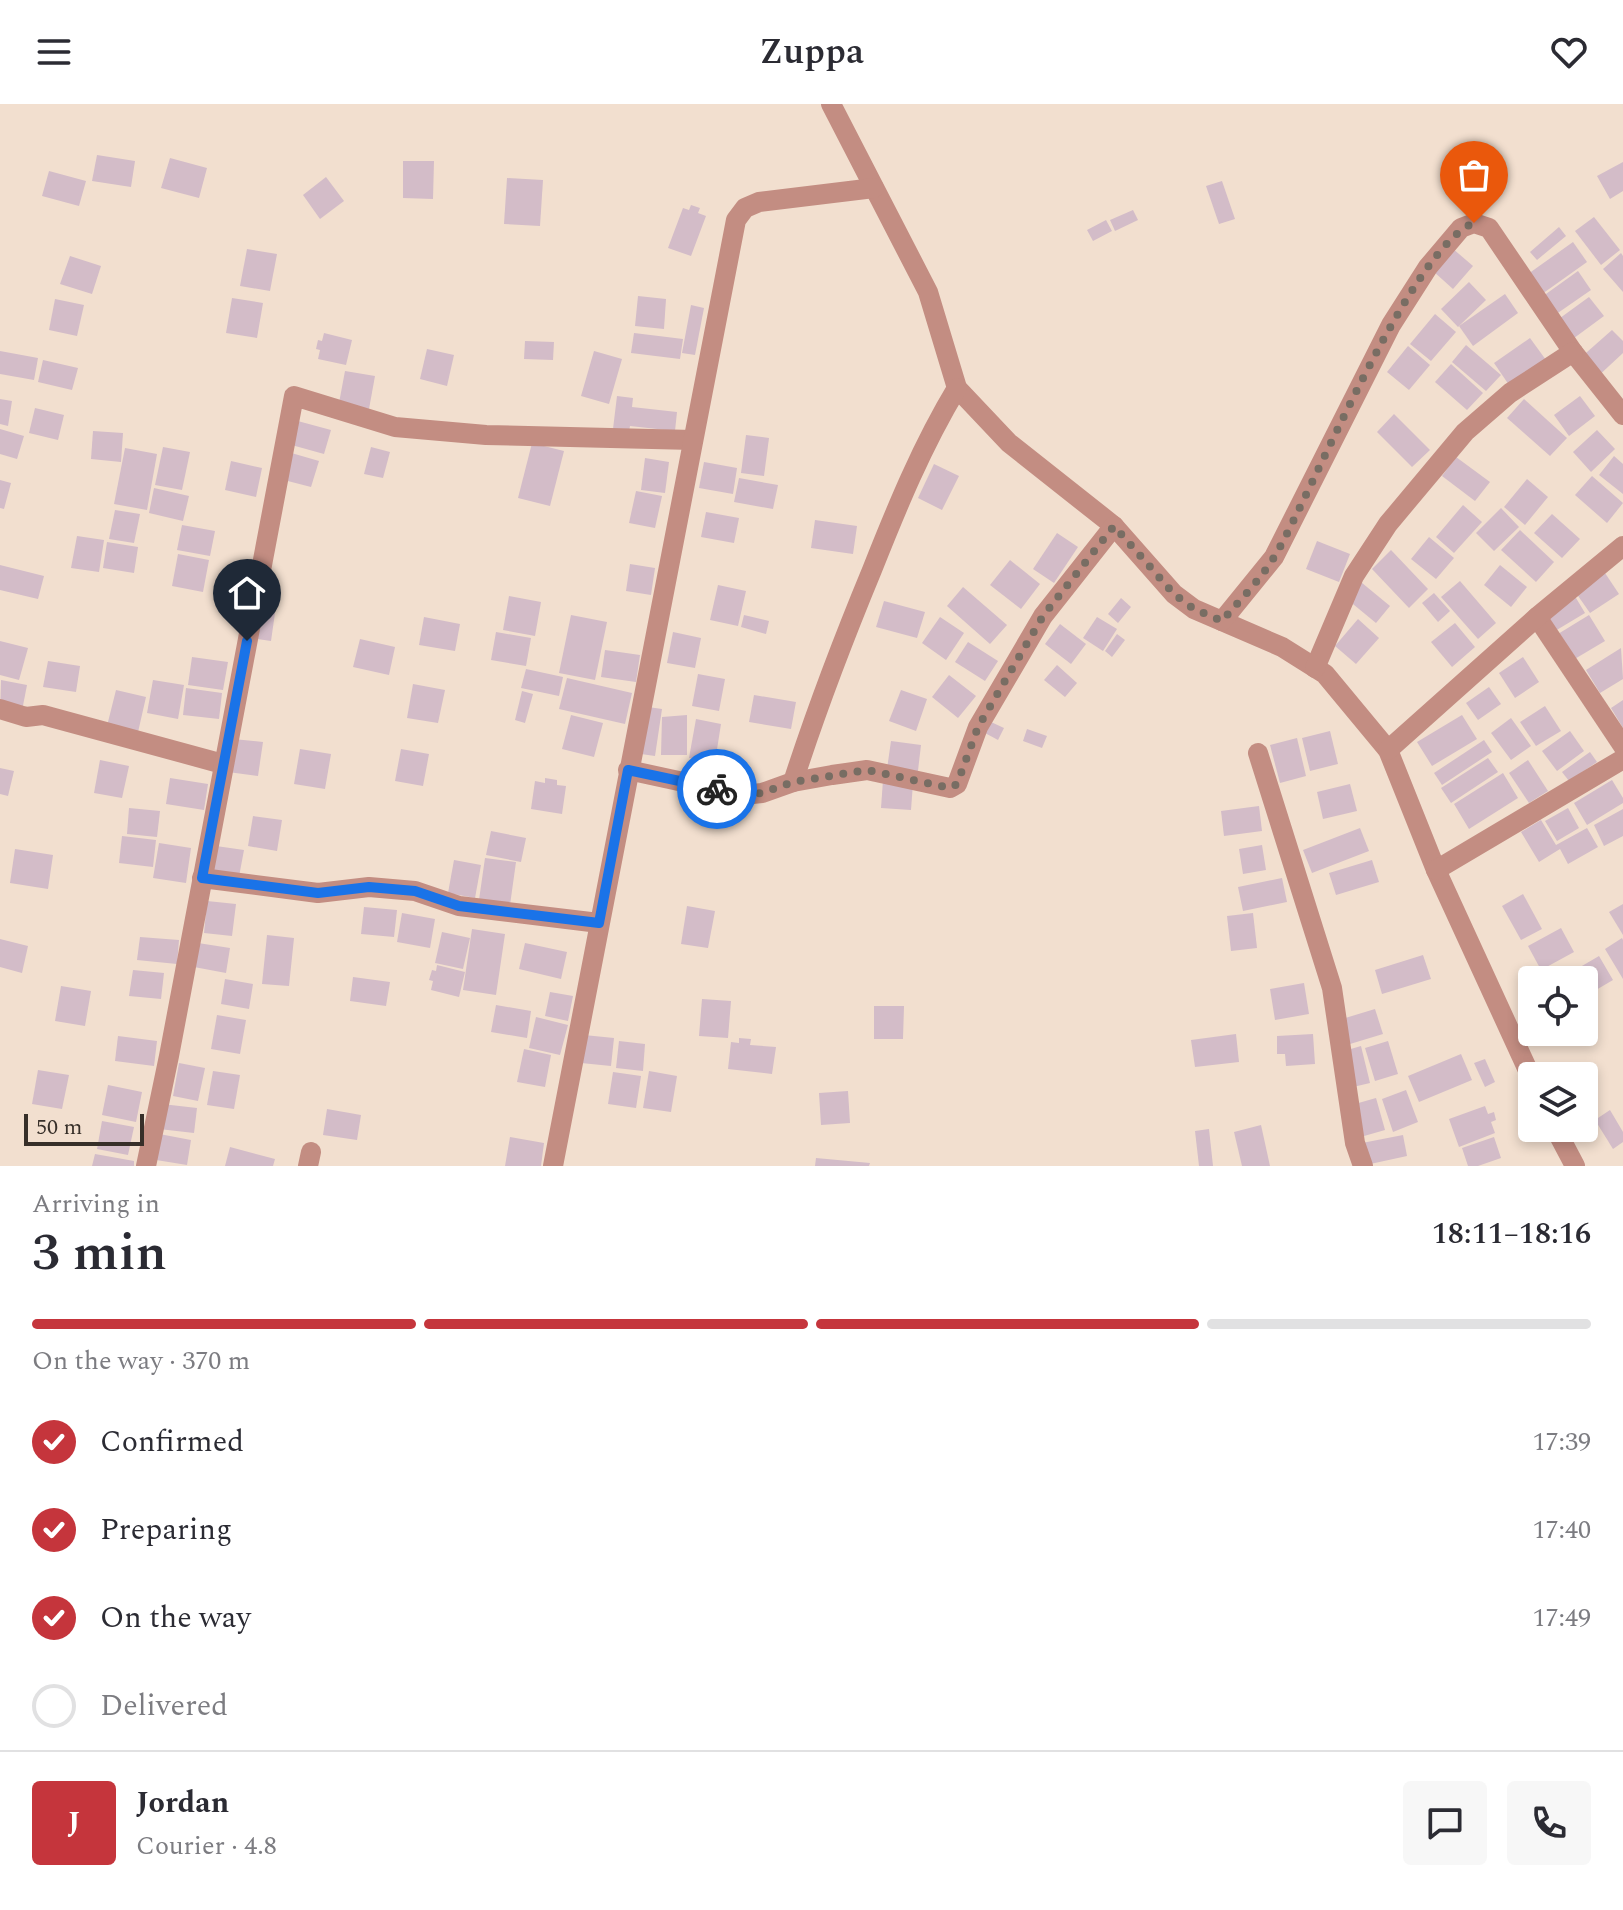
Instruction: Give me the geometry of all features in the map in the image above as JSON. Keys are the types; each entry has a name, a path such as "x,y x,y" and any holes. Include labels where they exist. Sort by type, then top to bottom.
{"street":[{"path":"831,104 928,292 957,388 1009,443 1114,526 1174,594 1194,609 1282,647 1325,674 1388,750 1436,870 1524,1062"},
{"path":"553,1166 736,220 745,208 759,202 874,188"},
{"path":"1222,621 1274,557 1391,325 1428,267 1461,228 1474,223 1489,228 1573,352 1623,415"},
{"path":"1315,668 1354,576 1388,524 1465,432 1510,393 1573,352"},
{"path":"793,782 858,603 907,482 934,426 957,388"},
{"path":"146,1166 294,396 395,427 502,435 693,440"},
{"path":"628,770 743,795 762,793 793,782 867,770 950,788 957,784 978,727 1043,616 1114,526"},
{"path":"1388,750 1537,617 1623,546"},
{"path":"1537,617 1623,746"},
{"path":"0,709 26,717 43,715 223,764"},
{"path":"1258,753 1332,988 1355,1143 1363,1166"},
{"path":"1436,870 1623,759"},
{"path":"202,878 318,893 369,887 415,891 459,906 599,923"},
{"path":"1562,1142 1575,1166"}],"building":[{"path":"97,155 135,161 131,187 92,181"},
{"path":"170,158 207,168 199,198 161,188"},
{"path":"403,161 434,161 433,199 403,198"},
{"path":"1623,162 1623,191 1610,199 1597,176"},
{"path":"49,171 86,181 79,206 42,196"},
{"path":"326,177 344,201 320,219 303,195"},
{"path":"507,178 543,180 540,226 504,224"},
{"path":"1222,181 1235,219 1219,224 1206,186"},
{"path":"691,205 700,208 698,213 706,216 691,256 668,248 683,208 689,210"},
{"path":"1133,210 1138,220 1115,231 1110,220"},
{"path":"1594,217 1620,250 1601,265 1575,231"},
{"path":"1106,220 1112,231 1093,241 1087,230"},
{"path":"1559,227 1566,236 1537,260 1530,252"},
{"path":"1573,242 1587,262 1542,294 1528,274"},
{"path":"1452,248 1473,266 1453,289 1433,271"},
{"path":"247,249 277,254 270,291 240,286"},
{"path":"1621,253 1623,256 1623,292 1603,269"},
{"path":"70,256 101,266 92,294 60,284"},
{"path":"1578,271 1591,290 1552,317 1539,299"},
{"path":"1469,282 1486,300 1458,327 1441,309"},
{"path":"1505,294 1518,313 1473,346 1459,326"},
{"path":"638,296 666,299 664,329 635,326"},
{"path":"1589,297 1604,316 1570,341 1556,321"},
{"path":"232,298 263,303 257,338 226,333"},
{"path":"55,299 84,305 77,336 49,330"},
{"path":"691,305 704,308 695,355 682,353"},
{"path":"1435,314 1456,332 1431,361 1410,344"},
{"path":"1612,330 1623,341 1623,353 1595,379 1578,360"},
{"path":"324,333 352,340 346,365 318,359 318,340 322,341"},
{"path":"634,333 683,339 680,359 631,353"},
{"path":"1530,338 1546,360 1509,385 1494,363"},
{"path":"525,341 554,342 553,360 524,359"},
{"path":"1466,345 1501,375 1486,391 1452,362"},
{"path":"1408,346 1430,365 1409,390 1387,372"},
{"path":"427,349 454,355 447,386 420,379"},
{"path":"0,351 38,358 34,380 0,374"},
{"path":"594,351 622,359 609,404 581,396"},
{"path":"43,360 78,368 72,390 38,382"},
{"path":"1451,364 1483,393 1467,410 1435,382"},
{"path":"345,371 375,376 369,409 339,403"},
{"path":"617,396 633,398 632,407 677,412 675,431 630,426 629,431 613,429"},
{"path":"1580,396 1595,416 1569,436 1554,415"},
{"path":"0,399 12,401 8,426 0,424"},
{"path":"1524,399 1567,438 1550,456 1507,418"},
{"path":"35,408 64,415 58,440 29,433"},
{"path":"1394,414 1430,450 1412,467 1377,432"},
{"path":"294,420 331,430 324,454 288,444"},
{"path":"0,429 24,436 17,459 0,454"},
{"path":"1597,430 1615,449 1591,472 1573,452"},
{"path":"93,431 123,433 121,462 91,459"},
{"path":"746,435 769,438 764,476 741,473"},
{"path":"532,443 564,451 550,506 518,498"},
{"path":"163,447 190,452 182,490 155,485"},
{"path":"371,447 390,452 383,478 364,474"},
{"path":"125,448 157,454 147,510 114,504"},
{"path":"288,452 319,461 311,487 280,479"},
{"path":"1614,456 1623,464 1623,494 1599,475"},
{"path":"1456,457 1490,482 1475,501 1442,476"},
{"path":"645,458 669,462 665,493 641,490"},
{"path":"231,461 262,468 256,497 225,490"},
{"path":"704,462 737,468 733,494 699,488"},
{"path":"934,464 959,476 942,510 918,498"},
{"path":"1592,476 1623,503 1607,523 1575,495"},
{"path":"739,478 778,485 773,509 734,502"},
{"path":"1527,479 1548,497 1525,525 1504,507"},
{"path":"0,480 11,483 4,509 0,508"},
{"path":"154,488 189,496 183,521 149,513"},
{"path":"636,491 662,496 655,528 629,523"},
{"path":"1463,505 1482,522 1454,553 1436,537"},
{"path":"1501,508 1519,527 1494,551 1476,533"},
{"path":"115,510 140,514 134,543 109,539"},
{"path":"706,512 739,518 734,543 701,537"},
{"path":"1552,514 1580,539 1562,558 1534,533"},
{"path":"815,520 857,526 853,554 811,548"},
{"path":"182,525 215,531 210,556 177,550"},
{"path":"1520,530 1554,562 1536,582 1501,550"},
{"path":"1057,533 1078,547 1054,583 1033,569"},
{"path":"77,536 104,540 99,572 71,568"},
{"path":"1429,537 1454,558 1436,579 1411,559"},
{"path":"1317,541 1350,554 1339,582 1306,569"},
{"path":"107,542 138,547 134,573 103,568"},
{"path":"1391,550 1428,589 1409,608 1372,569"},
{"path":"178,554 209,560 203,592 172,586"},
{"path":"1010,560 1040,584 1021,609 990,585"},
{"path":"630,564 655,568 651,595 626,591"},
{"path":"0,565 44,576 38,599 0,590"},
{"path":"1500,565 1527,587 1511,607 1484,585"},
{"path":"1605,573 1619,594 1590,613 1576,593"},
{"path":"1356,578 1390,606 1376,623 1342,595"},
{"path":"1460,581 1496,623 1478,639 1441,597"},
{"path":"718,585 746,591 738,626 710,620"},
{"path":"963,587 1007,625 990,644 947,606"},
{"path":"1434,593 1450,611 1438,622 1422,603"},
{"path":"1573,593 1585,613 1555,631 1543,611"},
{"path":"509,596 541,602 535,636 503,630"},
{"path":"1121,598 1131,607 1118,623 1108,614"},
{"path":"884,601 925,612 917,638 876,627"},
{"path":"254,610 275,613 271,641 250,638"},
{"path":"571,615 607,622 595,680 559,673"},
{"path":"744,615 769,621 766,634 741,627"},
{"path":"1589,615 1605,641 1573,660 1558,634"},
{"path":"424,617 460,624 455,651 419,645"},
{"path":"940,617 964,633 946,660 922,643"},
{"path":"1097,617 1117,629 1103,651 1083,638"},
{"path":"1358,619 1379,638 1356,664 1335,646"},
{"path":"1455,623 1475,647 1452,667 1431,642"},
{"path":"1060,624 1086,644 1071,664 1045,644"},
{"path":"496,632 531,638 526,666 491,660"},
{"path":"673,632 701,638 695,668 667,663"},
{"path":"1117,634 1125,640 1112,657 1105,651"},
{"path":"360,639 395,647 389,675 353,667"},
{"path":"0,641 28,648 19,680 0,675"},
{"path":"968,642 998,661 985,681 955,662"},
{"path":"1621,648 1623,679 1600,693 1586,670"},
{"path":"605,650 640,655 636,682 601,677"},
{"path":"192,657 228,662 223,690 188,685"},
{"path":"1523,657 1539,682 1515,698 1499,673"},
{"path":"48,661 80,666 76,692 43,687"},
{"path":"1057,665 1077,683 1065,697 1044,680"},
{"path":"526,669 563,677 559,696 521,688"},
{"path":"698,674 725,679 719,711 692,706"},
{"path":"949,675 976,696 958,718 932,697"},
{"path":"567,678 632,693 625,724 559,709"},
{"path":"1,680 27,685 20,721 0,717"},
{"path":"153,680 184,685 178,719 147,713"},
{"path":"413,684 445,690 438,723 407,718"},
{"path":"1489,687 1501,704 1478,720 1466,703"},
{"path":"186,688 222,693 219,719 183,715"},
{"path":"116,690 146,697 136,741 105,734"},
{"path":"901,690 927,699 916,731 889,721"},
{"path":"522,691 533,694 525,723 515,720"},
{"path":"754,695 796,702 791,729 749,722"},
{"path":"1623,700 1623,728 1611,708"},
{"path":"1545,706 1561,731 1536,746 1520,722"},
{"path":"648,707 662,709 655,756 641,754"},
{"path":"571,715 603,723 594,757 562,749"},
{"path":"687,715 687,755 661,755 662,717"},
{"path":"1462,715 1477,739 1432,766 1417,742"},
{"path":"1511,718 1531,746 1511,760 1491,733"},
{"path":"696,719 721,724 715,762 689,758"},
{"path":"991,722 1004,728 998,740 985,733"},
{"path":"1027,729 1047,736 1042,748 1023,741"},
{"path":"1330,731 1338,764 1310,771 1302,738"},
{"path":"1570,731 1584,751 1557,771 1542,751"},
{"path":"1297,738 1306,776 1280,783 1270,745"},
{"path":"233,739 263,742 258,776 228,772"},
{"path":"1484,740 1492,752 1442,785 1434,773"},
{"path":"891,741 921,745 917,779 886,776"},
{"path":"300,749 331,754 325,789 294,784"},
{"path":"401,749 429,754 423,786 395,781"},
{"path":"1590,752 1597,762 1569,781 1562,772"},
{"path":"1488,758 1498,772 1451,803 1441,788"},
{"path":"100,760 129,766 122,798 94,793"},
{"path":"1528,760 1548,791 1529,803 1509,773"},
{"path":"0,768 14,771 8,796 0,794"},
{"path":"1503,773 1518,798 1469,829 1454,804"},
{"path":"170,778 208,784 204,810 166,804"},
{"path":"545,778 557,780 557,785 566,786 562,814 531,809 535,781 545,783"},
{"path":"883,780 913,783 911,810 881,808"},
{"path":"1612,780 1623,803 1587,825 1574,803"},
{"path":"1350,784 1357,811 1323,819 1317,792"},
{"path":"1259,806 1262,831 1224,836 1221,811"},
{"path":"129,808 160,811 157,837 127,834"},
{"path":"1568,808 1579,828 1557,841 1545,821"},
{"path":"1623,809 1623,836 1604,846 1594,825"},
{"path":"253,816 282,820 277,851 248,846"},
{"path":"1541,820 1556,845 1587,828 1598,847 1568,864 1560,849 1539,862 1521,832"},
{"path":"1360,828 1369,851 1312,873 1303,850"},
{"path":"491,831 526,838 521,862 486,855"},
{"path":"122,836 156,840 153,867 119,863"},
{"path":"159,843 191,848 186,883 153,878"},
{"path":"1262,845 1266,870 1243,874 1239,849"},
{"path":"216,846 244,850 238,882 211,878"},
{"path":"15,849 53,855 48,889 10,883"},
{"path":"485,858 516,862 510,905 479,900"},
{"path":"454,860 481,865 475,898 448,893"},
{"path":"1372,860 1379,882 1336,895 1329,873"},
{"path":"1282,878 1287,902 1243,911 1238,887"},
{"path":"1523,894 1542,929 1521,940 1502,906"},
{"path":"207,901 236,904 232,936 204,933"},
{"path":"1623,904 1623,935 1609,912"},
{"path":"687,906 715,911 708,948 681,944"},
{"path":"364,907 397,910 394,937 361,934"},
{"path":"402,913 435,919 430,948 397,942"},
{"path":"1253,913 1257,948 1231,951 1227,916"},
{"path":"1561,928 1574,952 1548,966 1539,966 1528,946"},
{"path":"472,929 505,934 496,995 463,990"},
{"path":"442,932 470,938 463,969 435,963"},
{"path":"267,935 294,938 289,986 262,984"},
{"path":"140,937 179,940 177,964 137,960"},
{"path":"0,939 28,946 22,973 0,967"},
{"path":"1623,940 1623,979 1605,949"},
{"path":"198,943 230,948 226,973 194,967"},
{"path":"525,943 567,952 561,979 519,969"},
{"path":"1423,955 1431,979 1382,994 1375,970"},
{"path":"1599,956 1613,980 1598,989 1598,966 1582,966"},
{"path":"437,965 465,972 459,997 431,990 433,981 429,980"},
{"path":"133,970 164,973 161,999 129,996"},
{"path":"353,977 390,982 386,1006 350,1001"},
{"path":"225,979 253,984 249,1009 221,1004"},
{"path":"1304,983 1309,1014 1275,1020 1270,989"},
{"path":"61,986 91,991 85,1026 55,1021"},
{"path":"550,992 573,996 568,1021 545,1016"},
{"path":"702,999 731,1001 728,1038 699,1036"},
{"path":"496,1005 531,1011 527,1038 491,1032"},
{"path":"874,1006 904,1006 903,1039 874,1039"},
{"path":"1375,1009 1383,1034 1350,1044 1342,1019"},
{"path":"217,1015 246,1020 240,1054 211,1049"},
{"path":"536,1017 568,1025 560,1055 529,1048"},
{"path":"1236,1034 1239,1062 1195,1067 1191,1040"},
{"path":"1313,1034 1315,1064 1286,1066 1285,1054 1277,1054 1277,1036"},
{"path":"584,1035 614,1038 611,1066 581,1063"},
{"path":"118,1036 157,1041 154,1066 115,1061"},
{"path":"739,1038 751,1039 750,1045 776,1047 772,1074 728,1069 731,1042 739,1043"},
{"path":"619,1041 645,1044 643,1071 616,1068"},
{"path":"1388,1041 1398,1074 1375,1081 1365,1048"},
{"path":"1361,1046 1370,1083 1353,1087 1344,1051"},
{"path":"524,1049 551,1055 545,1087 517,1082"},
{"path":"1461,1054 1472,1080 1419,1102 1408,1076"},
{"path":"1485,1059 1495,1082 1485,1087 1474,1063"},
{"path":"179,1063 205,1068 198,1101 173,1096"},
{"path":"38,1070 69,1075 62,1109 32,1104"},
{"path":"213,1071 240,1075 234,1109 207,1105"},
{"path":"649,1071 677,1076 671,1112 643,1108"},
{"path":"613,1072 641,1076 636,1108 608,1104"},
{"path":"108,1085 142,1092 136,1122 102,1115"},
{"path":"1406,1090 1418,1122 1393,1132 1382,1099"},
{"path":"848,1091 850,1123 821,1125 819,1093"},
{"path":"1376,1098 1385,1130 1357,1138 1348,1106"},
{"path":"162,1104 197,1108 194,1133 159,1129"},
{"path":"1485,1106 1488,1114 1494,1112 1496,1120 1491,1122 1495,1133 1459,1147 1449,1119"},
{"path":"327,1109 361,1115 357,1140 323,1135"},
{"path":"1610,1110 1623,1132 1623,1142 1613,1149 1598,1125 1598,1118"},
{"path":"102,1121 134,1127 128,1155 97,1149"},
{"path":"1261,1125 1270,1166 1242,1166 1234,1132"},
{"path":"1209,1129 1213,1166 1199,1166 1195,1131"},
{"path":"154,1133 191,1140 187,1165 150,1159"},
{"path":"1403,1135 1407,1156 1361,1166 1357,1144"},
{"path":"510,1137 544,1143 541,1166 505,1166"},
{"path":"1494,1137 1501,1158 1468,1166 1462,1148"},
{"path":"230,1147 275,1159 273,1166 225,1166"},
{"path":"95,1154 134,1161 134,1166 92,1166"},
{"path":"816,1158 870,1163 869,1166 815,1166"}],"way so far":[{"path":"717,789 743,795 762,793 793,782 867,770 950,788 957,784 978,727 1043,616 1114,526 1174,594 1194,609 1222,621 1274,557 1391,325 1415,286 1461,228 1474,223"}],"route":[{"path":"247,641 202,878 318,893 369,887 415,891 459,906 599,923 628,770 717,789"}]}
